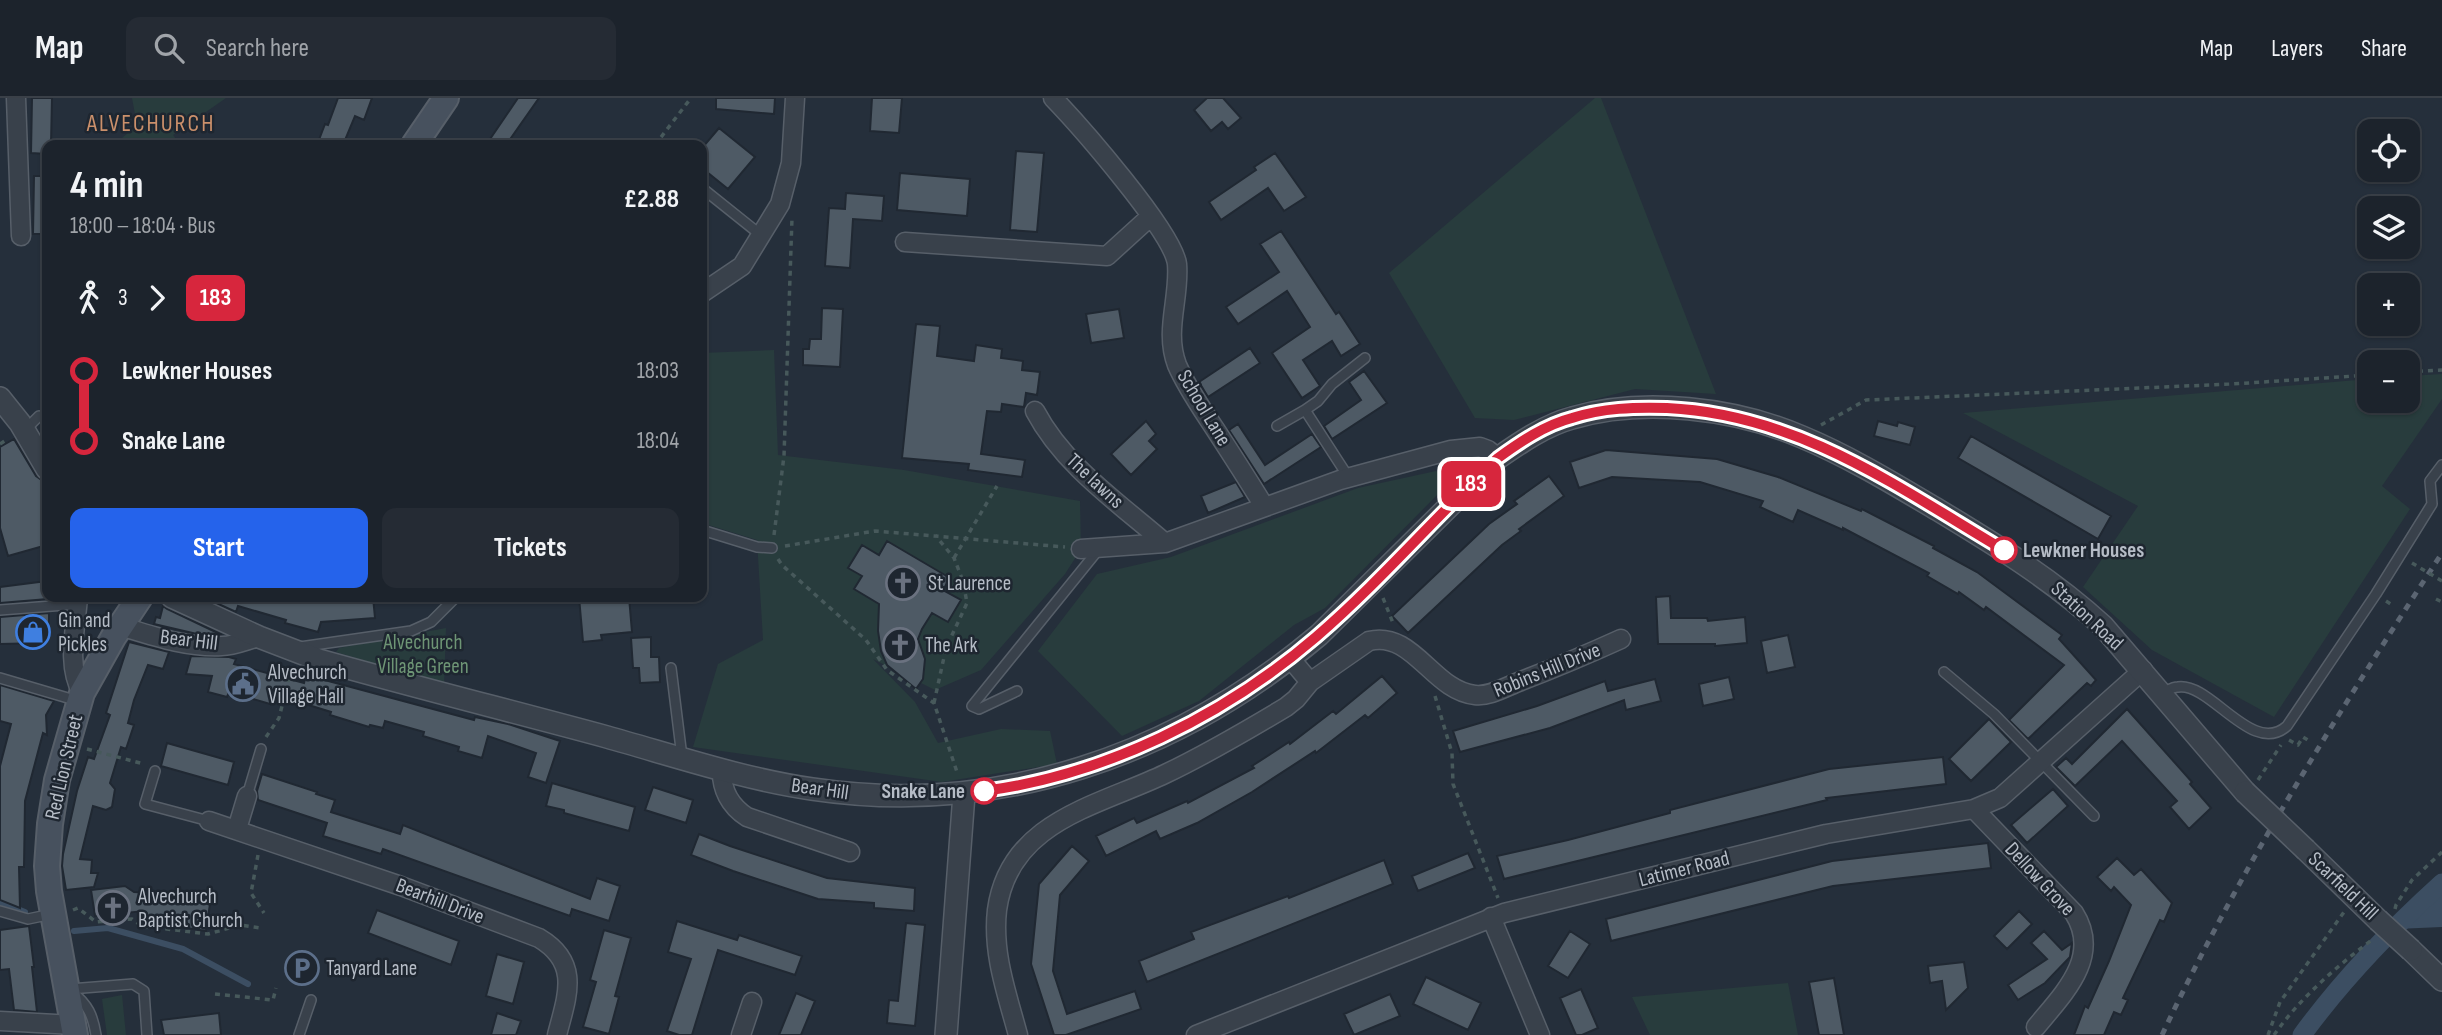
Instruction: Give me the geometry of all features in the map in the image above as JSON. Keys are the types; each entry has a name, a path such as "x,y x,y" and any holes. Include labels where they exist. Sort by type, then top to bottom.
{"main road":[{"path":"417,140 446,98"},
{"name":"Red Lion Street","path":"82,1032 68,989 49,891 48,846 57,780 81,697 120,626 137,602"}],"street":[{"path":"16,98 8,131 21,236"},
{"path":"707,290 742,266 785,193 791,163 795,98"},
{"name":"School Lane","path":"1053,98 1151,216 1170,244 1176,261 1177,278 1171,330 1177,364 1193,395 1264,506"},
{"path":"905,242 1107,256 1151,216"},
{"path":"0,398 32,423 42,454"},
{"name":"Station Road","path":"1498,458 1526,439 1570,418 1607,409 1644,407 1708,412 1771,426 1801,436 1866,468 2033,569 2080,605 2103,626 2250,788"},
{"name":"The lawns","path":"1035,411 1047,433 1074,464 1165,543"},
{"path":"1081,549 1165,543 1264,506 1399,463 1473,447 1488,450 1498,458"},
{"name":"Bear Hill","path":"183,602 259,637 351,669 722,769 810,789 843,793 884,796 964,794 1054,778 1126,751 1210,711 1245,691 1290,658 1375,581 1498,458"},
{"path":"78,602 74,652 81,697"},
{"name":"Bear Hill","path":"120,626 163,640 203,645 224,646 259,637"},
{"name":"Robins Hill Drive","path":"1404,647 1456,690 1471,695 1485,695 1621,639"},
{"path":"1018,1035 1000,966 996,925 1001,893 1007,877 1023,852 1044,830 1059,819 1163,775 1217,748 1286,707 1310,682 1369,642 1388,640 1404,647"},
{"path":"1290,658 1310,682"},
{"name":"Latimer Road","path":"1196,1035 1498,915 1826,834 1974,809 2000,798 2143,670"},
{"path":"722,769 727,795 738,811 747,817 850,852"},
{"name":"Scarfield Hill","path":"2250,788 2306,850 2442,980"},
{"path":"946,1035 964,794"},
{"path":"237,830 247,796"},
{"name":"Dellow Grove","path":"1974,809 2074,913 2085,937 2080,966 2069,987 2035,1027"},
{"name":"Bearhill Drive","path":"209,821 401,886 550,944 565,964 568,975 566,998 557,1035"},
{"path":"1498,915 1540,1035"},
{"path":"741,1035 752,1002"},
{"path":"0,1021 82,1032"}],"lane":[{"path":"707,192 762,236"},
{"path":"1277,426 1318,401 1332,384 1365,358"},
{"path":"1305,410 1349,478"},
{"path":"2162,693 2179,686 2191,689 2250,727 2266,733 2279,733 2287,726 2376,594 2432,504 2430,481 2442,466"},
{"path":"707,532 757,547 772,548"},
{"path":"1017,691 979,709 972,706 1100,547"},
{"path":"0,610 62,602"},
{"path":"292,650 411,631 431,622 451,602"},
{"path":"671,668 682,758"},
{"path":"1944,672 1994,714 2094,816"},
{"path":"0,678 81,697"},
{"path":"247,796 261,749"},
{"path":"155,771 145,804 209,821"},
{"path":"0,911 28,919 54,914"},
{"path":"68,989 133,984 144,991 147,1035"},
{"path":"299,1035 311,1000"}],"path":[{"path":"659,140 691,98"},
{"path":"793,216 784,456 772,548 782,565 866,640 887,670 934,703"},
{"path":"2420,371 2442,370"},
{"path":"1801,436 1866,400 2219,385 2357,376"},
{"path":"954,558 997,486"},
{"path":"772,548 875,531 1081,549"},
{"path":"935,535 954,558 963,581 967,603 946,648 934,703 964,794"},
{"path":"2413,562 2442,581"},
{"path":"1375,581 1404,647"},
{"path":"2437,599 2442,602"},
{"path":"261,749 279,718 292,650"},
{"path":"1429,669 1452,753 1453,784 1498,915"},
{"path":"2250,788 2287,738 2298,745 2303,737 2311,742"},
{"path":"66,747 90,750 156,767 155,771"},
{"path":"261,839 251,893 264,913"},
{"path":"2271,1035 2383,925 2412,880 2442,852"},
{"path":"2271,1035 2280,1002 2355,898"},
{"path":"54,914 78,908 96,922 132,919 142,926 208,934 240,925 261,928"},
{"path":"215,995 272,1000 276,988"}],"green space":[{"path":"132,98 226,98 173,135 176,140 120,140 137,125"},
{"path":"1595,98 1601,98 1716,394 1635,389 1514,420 1475,418 1389,273"},
{"path":"774,350 778,455 904,470 1080,501 1081,549 1065,574 981,670 935,690 873,659 915,702 938,743 1001,729 1050,731 1057,764 942,782 693,747 718,664 763,640 757,540 707,525 707,353"},
{"path":"2442,374 2442,399 2382,486 2410,509 2274,717 2152,650 2083,587 2138,506 1963,413 2357,380 2357,413 2420,413 2420,375"},
{"path":"1436,471 1453,479 1325,608 1294,625 1199,701 1122,736 1038,651 1097,574 1171,557 1358,488"},
{"name":"Alvechurch Village Green","path":"446,628 444,685 336,652 339,648"},
{"path":"1788,983 1798,1035 1650,1035 1632,997"},
{"path":"122,995 126,1035 107,1035 102,999"}],"water":[{"path":"2442,883 2442,927 2396,929"}],"building":[{"path":"32,98 52,98 51,140 42,140 42,154 31,153"},
{"path":"338,98 372,98 364,120 355,116 345,140 319,140 325,124 328,125"},
{"path":"518,98 539,98 510,140 489,140"},
{"path":"716,98 775,98 774,114 716,109"},
{"path":"872,98 902,98 899,133 870,131"},
{"path":"1207,98 1223,98 1241,118 1228,129 1222,122 1211,131 1194,110"},
{"path":"719,128 755,157 728,189 707,172 707,142"},
{"path":"1016,151 1044,153 1037,232 1010,230"},
{"path":"1275,153 1306,197 1284,211 1268,188 1221,220 1209,202 1256,170 1254,167"},
{"path":"900,173 970,179 967,216 897,210"},
{"path":"34,176 42,176 42,234 33,234"},
{"path":"846,193 884,196 882,221 853,219 850,268 825,266 829,208 845,209"},
{"path":"1281,231 1336,314 1339,312 1360,344 1341,356 1332,341 1303,360 1320,386 1302,398 1272,353 1310,327 1287,291 1238,324 1226,307 1279,272 1260,244"},
{"path":"822,308 843,309 840,367 803,365 803,349 809,349 810,339 821,339"},
{"path":"1119,309 1124,338 1091,343 1086,314"},
{"path":"916,324 940,326 937,356 974,361 976,345 1002,349 1001,358 1023,361 1022,370 1040,372 1037,395 1026,393 1024,407 1002,404 1001,412 987,411 981,454 1025,460 1022,477 968,470 969,464 902,458"},
{"path":"1250,348 1260,363 1208,397 1199,382"},
{"path":"1364,371 1387,403 1332,439 1324,426 1361,400 1349,382"},
{"path":"1146,421 1156,434 1149,441 1157,449 1131,475 1111,454"},
{"path":"1878,421 1897,426 1898,422 1915,427 1910,445 1874,436"},
{"path":"1238,424 1265,465 1312,434 1321,447 1264,484 1229,430"},
{"path":"1971,436 2111,516 2098,539 1958,458"},
{"path":"14,439 36,476 42,480 42,546 8,556 0,528 0,447"},
{"path":"1606,450 1717,459 1778,477 1861,511 1862,509 1934,546 1933,548 1977,572 2062,635 2059,639 2096,680 2091,686 2087,683 2028,739 2009,720 2064,665 1986,607 1984,610 1959,592 1958,594 1927,576 1929,573 1843,528 1798,510 1793,522 1760,507 1763,501 1700,482 1612,477 1579,488 1570,462"},
{"path":"1549,476 1564,496 1519,529 1521,531 1502,545 1408,633 1392,616 1489,524 1517,504 1514,501"},
{"path":"1236,482 1245,497 1208,513 1201,496"},
{"name":"St Laurence","path":"887,541 950,578 943,590 961,600 948,622 932,613 922,629 918,639 925,659 923,679 916,689 887,665 881,651 878,631 879,604 854,589 862,576 848,568 862,545 879,555"},
{"path":"42,582 42,600 0,603 0,587"},
{"path":"1670,596 1671,618 1707,618 1708,621 1745,617 1747,643 1715,646 1658,644 1656,597"},
{"path":"214,602 373,602 375,618 321,622 318,632 238,606 236,612"},
{"path":"579,602 629,602 632,632 601,635 602,640 583,642"},
{"path":"163,606 222,635 197,634 154,624 156,617 160,618"},
{"path":"49,613 49,627 44,627 45,643 0,644 0,617"},
{"path":"1788,635 1795,667 1767,673 1761,641"},
{"path":"651,637 651,657 659,657 660,682 640,683 639,668 633,668 631,638"},
{"path":"129,642 169,652 163,669 148,665 134,700 128,723 134,725 126,749 121,747 110,783 115,789 112,807 106,810 93,806 80,859 92,860 91,873 98,873 94,887 66,890 63,854 77,791 88,757 94,759 110,715 106,713"},
{"path":"191,656 229,657 236,659 234,664 304,683 306,675 474,720 475,717 508,724 560,741 546,783 528,777 536,753 488,736 482,758 458,751 459,747 423,736 424,732 385,721 383,728 369,727 273,694 270,704 229,692 227,697 208,692 212,676 186,674"},
{"path":"1382,676 1397,693 1368,718 1365,715 1316,753 1315,751 1252,792 1197,823 1160,839 1156,831 1106,856 1096,836 1134,818 1137,823 1187,801 1188,803 1254,768 1252,766 1289,742 1290,744 1333,711 1336,714"},
{"path":"1729,677 1734,699 1703,706 1699,684"},
{"path":"1655,679 1661,701 1626,710 1624,700 1550,728 1460,752 1453,731 1537,706 1605,681 1608,691"},
{"path":"0,685 54,701 46,715 47,735 43,733 25,801 24,867 19,867 20,908 0,900 0,766 11,724 0,721"},
{"path":"2127,709 2192,782 2190,784 2211,808 2189,829 2170,807 2177,801 2122,741 2075,786 2056,767 2066,758 2072,764"},
{"path":"1989,719 2011,742 1971,781 1949,759"},
{"path":"167,743 234,762 228,785 161,766"},
{"path":"1943,757 1946,784 1826,798 1827,800 1504,879 1497,856 1568,840 1670,813 1670,810 1829,769"},
{"path":"262,774 335,800 331,812 400,834 403,825 590,899 597,878 620,886 609,921 572,909 570,916 383,849 381,854 323,836 327,823 258,800 257,791"},
{"path":"552,783 635,807 629,831 546,806"},
{"path":"653,787 693,800 686,823 645,810"},
{"path":"2053,789 2068,806 2027,843 2011,825"},
{"path":"699,834 827,878 915,888 914,911 874,908 874,903 818,899 733,871 691,855"},
{"path":"1988,843 1991,868 1833,886 1611,941 1606,919 1832,861"},
{"path":"1072,846 1089,861 1060,895 1053,971 1067,1014 1135,991 1141,1009 1066,1035 1054,1035 1031,964 1039,884"},
{"path":"1468,853 1475,868 1418,891 1412,876"},
{"path":"2117,858 2134,875 2141,869 2172,903 2164,922 2160,920 2123,998 2128,1000 2121,1015 2114,1012 2104,1035 2074,1035 2085,1006 2088,1008 2109,961 2131,905 2114,887 2111,891 2097,877"},
{"path":"1384,860 1393,884 1147,982 1139,961 1194,939 1191,932 1288,896 1289,898"},
{"path":"125,886 134,892 169,894 168,898 210,904 206,931 143,921 144,911 95,916 91,890"},
{"path":"377,910 459,941 451,965 368,933"},
{"path":"2019,911 2032,924 2007,949 1994,936"},
{"path":"677,921 737,940 739,935 802,956 795,975 718,950 692,1035 679,1035 667,1031 691,959 668,952"},
{"path":"906,923 925,925 915,1026 887,1023 889,1000 898,1001"},
{"path":"29,926 37,1012 14,1010 9,969 0,970 0,930"},
{"path":"604,930 631,938 615,996 619,997 609,1034 583,1027 596,982 590,980"},
{"path":"1570,931 1590,944 1568,978 1548,966"},
{"path":"2044,931 2062,950 2072,943 2070,957 2045,983 2018,1000 2008,985 2047,959 2031,943"},
{"path":"497,954 524,962 513,1004 486,996"},
{"path":"1964,962 1968,988 1946,1010 1942,981 1930,983 1928,966"},
{"path":"1426,977 1481,1003 1468,1030 1413,1004"},
{"path":"1834,978 1844,1035 1819,1035 1809,982"},
{"path":"1581,989 1598,1028 1576,1035 1560,998"},
{"path":"796,993 815,1001 801,1035 779,1035"},
{"path":"1390,994 1400,1016 1354,1035 1344,1014"},
{"path":"219,1013 221,1035 164,1035 161,1020"},
{"path":"497,1013 521,1021 516,1035 491,1035"}],"waterway":[{"path":"2302,1035 2368,956 2442,883"},
{"path":"0,902 25,912"},
{"path":"74,931 108,928 183,949 248,984"}],"railway":[{"path":"2162,1035 2225,911 2294,789 2442,553"}],"bus line":[{"name":"183","path":"984,791 1024,785 1084,768 1174,730 1245,691 1319,635 1498,458 1526,439 1570,418 1607,409 1644,407 1708,412 1771,426 1801,436 1866,468 2004,550"}],"place":[{"name":"Lewkner Houses","path":"2004,550"},
{"name":"St Laurence","path":"903,583"},
{"name":"Gin and Pickles","path":"33,632"},
{"name":"The Ark","path":"900,645"},
{"name":"Alvechurch Village Hall","path":"243,684"},
{"name":"Snake Lane","path":"984,791"},
{"name":"Alvechurch Baptist Church","path":"113,908"},
{"name":"Tanyard Lane","path":"302,968"}],"district":[{"name":"ALVECHURCH","path":"151,123"}]}
